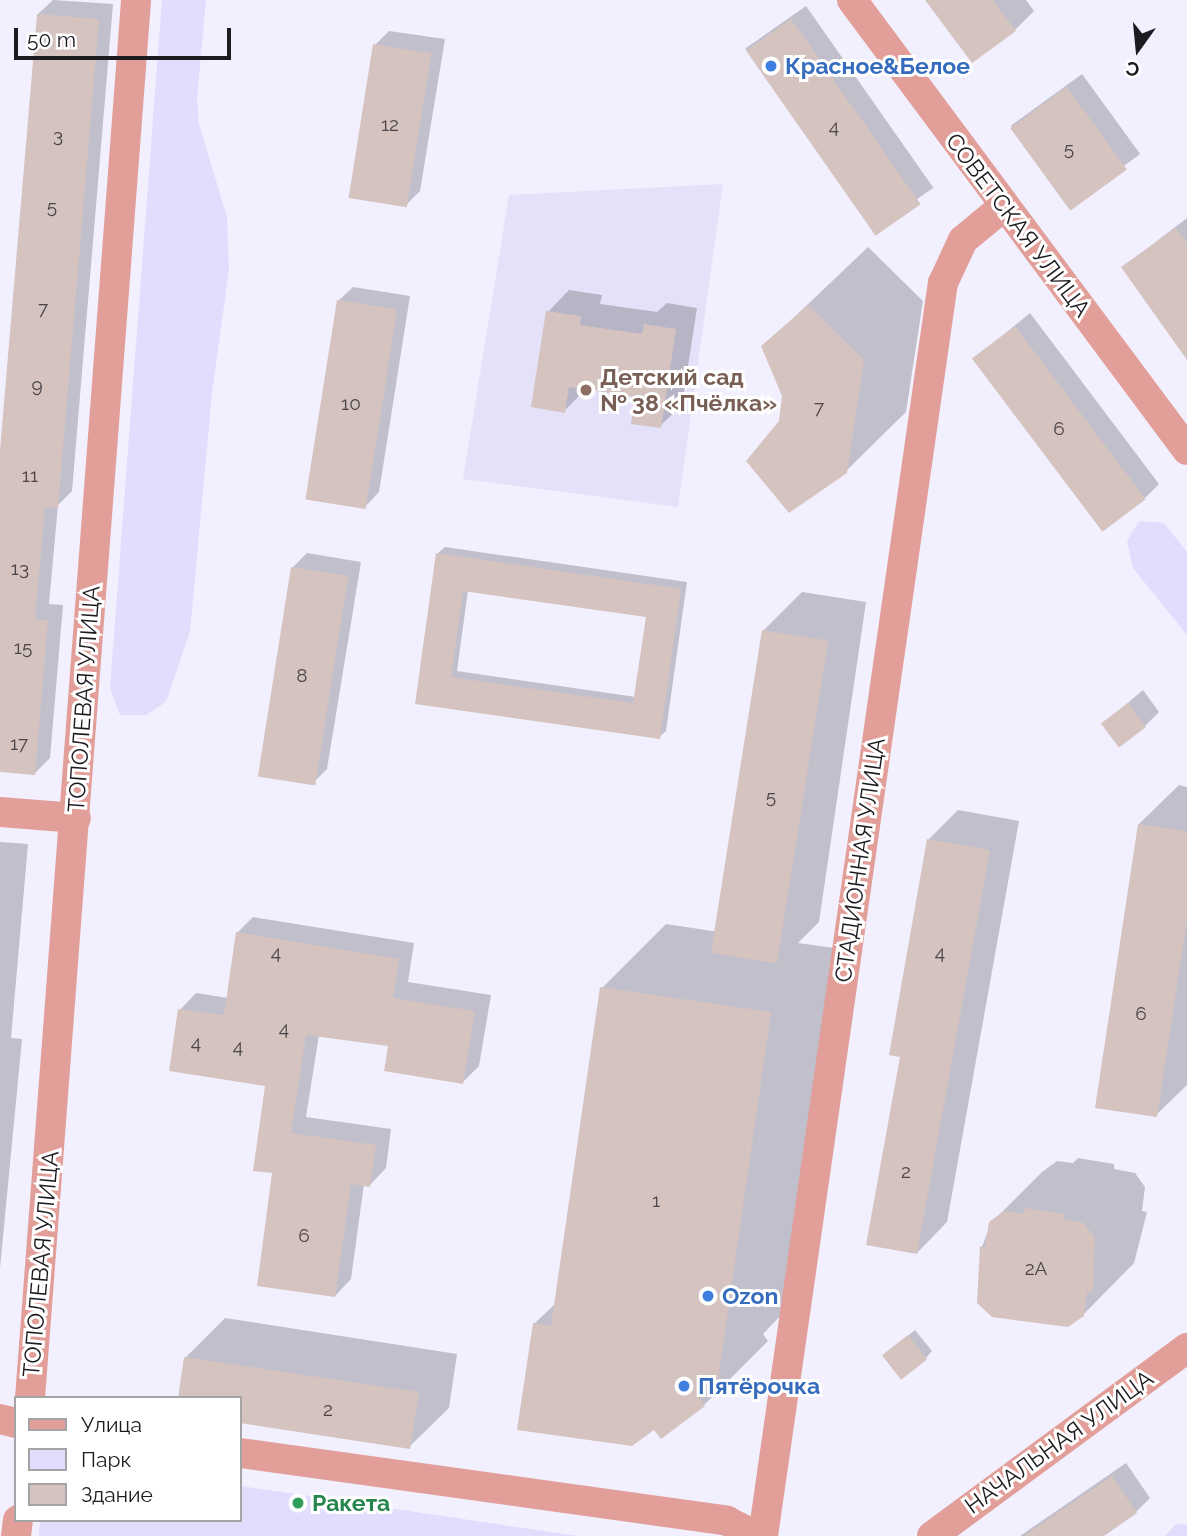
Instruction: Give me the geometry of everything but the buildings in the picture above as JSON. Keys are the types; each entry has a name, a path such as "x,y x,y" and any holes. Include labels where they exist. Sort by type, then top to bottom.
{"street":[{"name":"ТОПОЛЕВАЯ УЛИЦА","path":"30,1396 136,0"},
{"name":"СОВЕТСКАЯ УЛИЦА","path":"852,0 1187,450"},
{"name":"СТАДИОННАЯ УЛИЦА","path":"763,1536 943,283 963,240 1003,206"},
{"path":"0,812 76,818"},
{"name":"НАЧАЛЬНАЯ УЛИЦА","path":"932,1536 1187,1348"},
{"path":"242,1454 727,1521 755,1536"}],"shaded area":[{"name":"Детский сад № 38 «Пчёлка»","path":"723,184 678,507 463,479 509,195"}],"green space":[{"path":"162,0 206,0 197,98 199,124 227,217 229,269 212,393 190,632 166,702 146,715 120,715 110,688"},
{"path":"1139,521 1164,523 1187,552 1187,635 1133,568 1127,541"},
{"name":"Ракета","path":"242,1486 578,1536 39,1536 40,1522 242,1522"},
{"path":"1176,1524 1187,1525 1187,1536 1165,1536"}],"place":[{"name":"Красное&Белое","path":"771,66"},
{"name":"Детский сад № 38 «Пчёлка»","path":"586,390"},
{"name":"Ozon","path":"708,1296"},
{"name":"Пятёрочка","path":"684,1386"},
{"name":"Ракета","path":"298,1503"}]}
